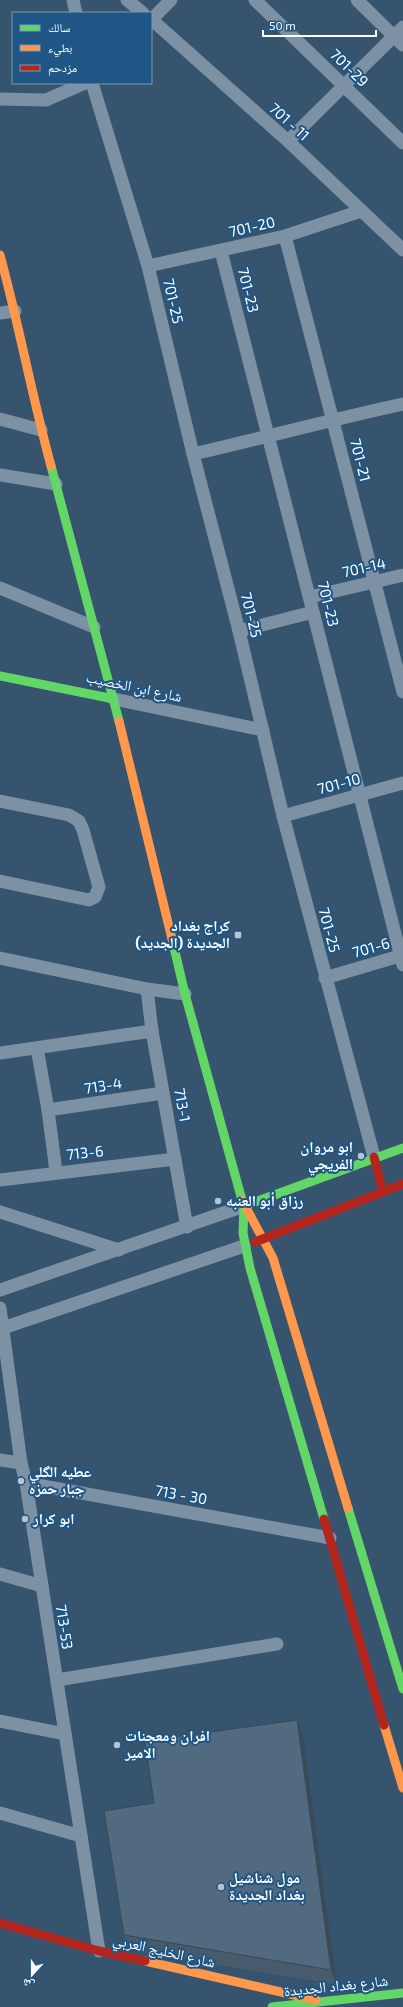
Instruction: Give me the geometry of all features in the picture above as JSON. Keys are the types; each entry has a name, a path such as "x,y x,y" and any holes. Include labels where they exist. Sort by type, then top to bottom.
{"street":[{"path":"73,0 76,12"},
{"path":"127,0 142,12"},
{"path":"152,19 171,0"},
{"name":"701-29","path":"255,0 403,143"},
{"path":"288,141 344,86 400,36 357,0"},
{"name":"701 - 11","path":"152,21 288,141 403,250"},
{"path":"0,99 46,100 83,84"},
{"name":"701-25","path":"92,84 148,266 193,454 239,631 283,816 374,1157"},
{"name":"701-20","path":"148,266 285,236 361,211"},
{"name":"701-21","path":"285,236 403,692"},
{"name":"701-23","path":"222,251 402,959"},
{"path":"0,255 15,311 41,430 114,700 184,994 244,1206 244,1246 403,1788"},
{"path":"0,314 15,311"},
{"path":"193,454 269,437 332,419 403,404"},
{"path":"0,419 41,430"},
{"path":"0,475 56,484"},
{"name":"701-14","path":"310,597 403,575"},
{"path":"0,588 94,627"},
{"path":"239,631 313,612"},
{"name":"شارع ابن الخصيب","path":"0,676 262,730"},
{"name":"701-10","path":"283,816 403,783"},
{"path":"0,801 69,815 79,821 83,830 99,887 95,896 89,900 0,881"},
{"path":"0,958 147,988 184,994"},
{"name":"701-6","path":"325,978 402,959"},
{"name":"713-1","path":"147,988 152,1031 187,1227"},
{"path":"0,1053 152,1031"},
{"path":"37,1048 48,1110 56,1172"},
{"name":"713-4","path":"48,1110 163,1093"},
{"path":"0,1290 187,1227 374,1157 403,1148"},
{"path":"374,1157 383,1192"},
{"name":"713-6","path":"0,1180 56,1172 175,1159"},
{"path":"3,1328 244,1246 403,1184"},
{"path":"244,1206 264,1238 272,1258 403,1689"},
{"path":"0,1212 119,1250"},
{"name":"713-53","path":"0,1308 21,1464 26,1483 99,1951"},
{"path":"0,1460 21,1464"},
{"name":"713 - 30","path":"26,1483 330,1538"},
{"path":"0,1574 42,1586"},
{"path":"56,1680 277,1644"},
{"path":"0,1721 65,1734"},
{"path":"0,1813 81,1836"},
{"name":"شارع الخليج العربي","path":"0,1923 99,1951 323,2002"},
{"name":"شارع بغداد الجديدة","path":"272,2007 380,1996 401,1988"}],"building":[{"name":"مول شناشيل بغداد الجديدة","path":"297,1720 331,1970 124,1935 104,1811 154,1803 145,1741"}],"traffic: fast":[{"path":"51,466 119,721"},
{"path":"0,676 114,699"},
{"path":"172,939 185,994 242,1200"},
{"path":"244,1206 403,1148"},
{"path":"244,1206 243,1233 250,1268 324,1519"},
{"path":"348,1508 403,1689"},
{"path":"272,2007 403,1993"}],"traffic: slow":[{"path":"0,255 51,466"},
{"path":"119,721 172,939"},
{"path":"242,1200 273,1258 348,1508"},
{"path":"384,1725 403,1788"},
{"path":"145,1961 316,2000"}],"traffic: jam":[{"path":"374,1157 383,1192"},
{"path":"255,1242 403,1184"},
{"path":"324,1519 384,1725"},
{"path":"0,1923 99,1951 145,1961"}],"place":[{"name":"كراج بغداد الجديدة (الجديد)","path":"238,935"},
{"name":"ابو مروان الفريجي","path":"361,1156"},
{"name":"رزاق أبو العنبه","path":"218,1201"},
{"name":"عطيه الگلي جبار حمزه","path":"21,1481"},
{"name":"ابو كرار","path":"25,1519"},
{"name":"افران ومعجنات الامير","path":"117,1745"},
{"name":"مول شناشيل بغداد الجديدة","path":"221,1887"}]}
